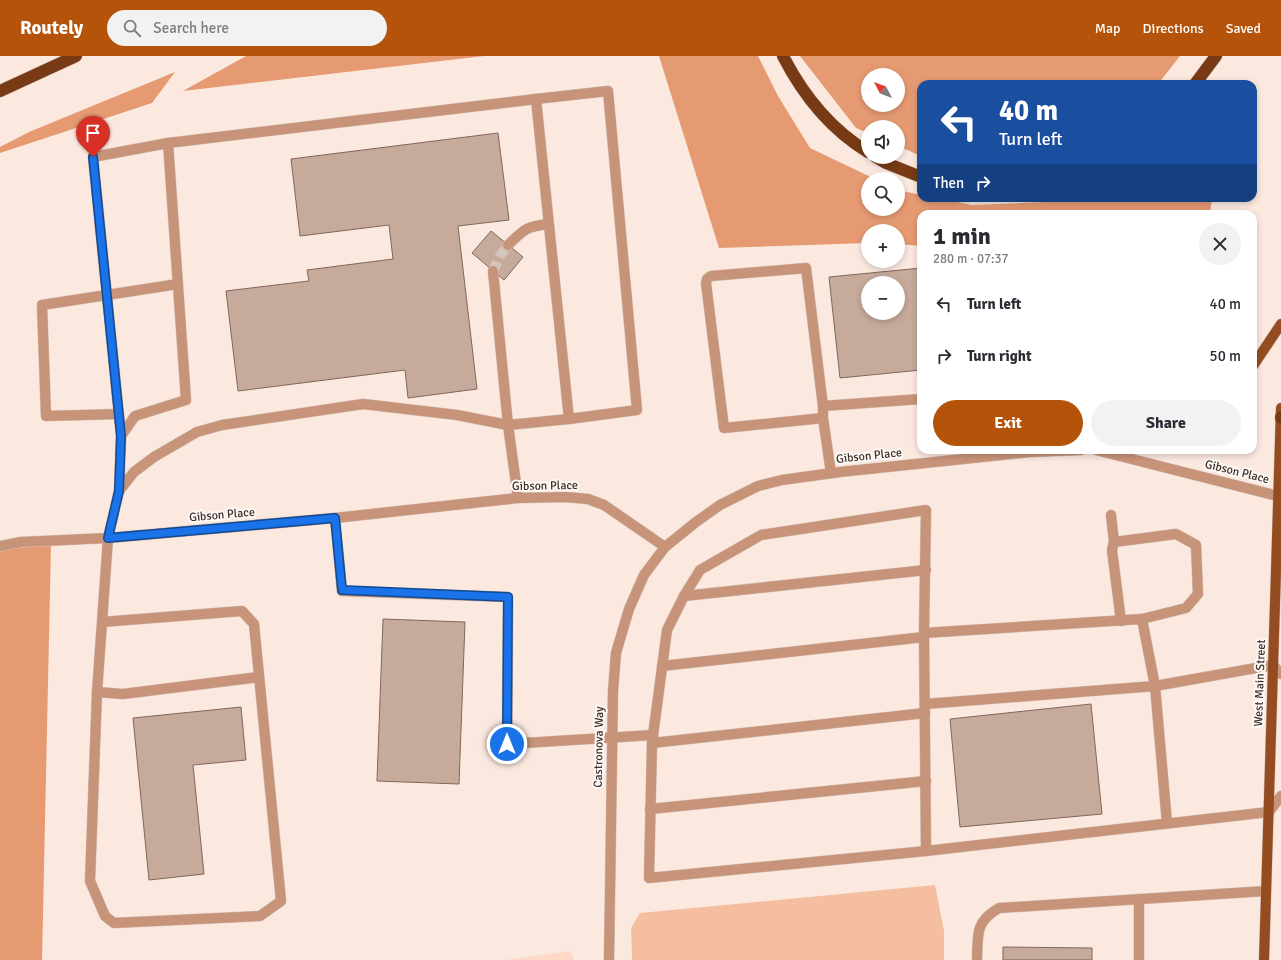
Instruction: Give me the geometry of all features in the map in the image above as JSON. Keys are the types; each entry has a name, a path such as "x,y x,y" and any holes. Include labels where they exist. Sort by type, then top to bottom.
{"highway":[{"path":"0,91 76,56"},
{"path":"783,56 794,77 813,105 834,126 861,148"},
{"path":"1198,80 1216,56"},
{"path":"888,164 917,175"}],"main road":[{"path":"1257,360 1281,324"},
{"name":"West Main Street","path":"1264,960 1281,408"}],"street":[{"path":"102,622 242,611 254,624 281,900 260,916 114,923 105,916 90,882 97,692 102,622 108,538 119,491 121,436 93,157 168,143 328,123 608,92 637,410 508,425 457,415 363,404 222,425 197,432 154,457 134,472 119,491"},
{"path":"536,99 569,419"},
{"path":"121,436 135,416 186,400 168,143"},
{"path":"508,245 524,229 548,224"},
{"path":"823,418 724,428 706,283 707,279 711,276 806,268 823,406 823,418 831,473"},
{"path":"493,271 508,425 518,498"},
{"path":"119,414 46,416 42,305 178,284"},
{"path":"823,406 917,399"},
{"name":"Gibson Place","path":"0,546 21,542 108,538 335,518 518,498 565,497 588,499 604,505 665,547 720,505 758,486 782,480 976,454"},
{"name":"Gibson Place","path":"1112,454 1278,496"},
{"path":"926,851 924,635 926,510 761,535 700,570 684,596 667,630 652,739 649,878 926,851 1269,812 1281,796"},
{"path":"1110,515 1114,542 1112,550 1121,621"},
{"path":"335,518 342,590 508,597 507,744 613,738 652,739 925,709 1155,686 1273,665 1281,674"},
{"path":"662,666 924,635 1142,619 1186,608 1198,594 1196,545 1176,534 1114,542"},
{"name":"Castronova Way","path":"609,960 613,691 616,653 629,609 644,575 665,547"},
{"path":"684,596 926,570"},
{"path":"1142,619 1155,686 1168,823"},
{"path":"97,692 123,694 259,677"},
{"path":"650,809 926,781"},
{"path":"977,960 979,929 989,914 999,908 1266,891"},
{"path":"1139,899 1139,960"}],"shaded area":[{"path":"246,56 484,56 183,91"},
{"path":"659,56 758,56 778,96 810,148 861,172 861,216 905,216 905,192 917,194 917,202 957,202 972,205 1047,202 1212,202 1210,210 917,210 917,246 905,245 905,224 861,224 861,243 719,248"},
{"path":"800,56 1180,56 1161,80 917,80 917,154 905,149 905,120 861,120 861,130 856,128"},
{"path":"175,72 152,103 0,153 0,147 29,132"},
{"path":"51,544 42,960 0,960 0,550"},
{"path":"935,885 944,931 944,960 632,960 631,928 640,913"},
{"path":"571,951 574,960 504,960"}],"building":[{"path":"498,133 509,220 458,226 477,389 408,398 405,370 238,391 226,291 309,281 307,270 393,259 389,225 300,236 291,159"},
{"path":"491,231 523,257 504,280 472,253"},
{"path":"917,268 917,370 840,378 829,277"},
{"path":"383,619 465,622 459,784 377,781"},
{"path":"1091,704 1102,814 960,827 950,719"},
{"path":"241,707 246,760 193,765 204,874 149,880 133,718"},
{"path":"1003,947 1092,948 1092,960 1003,960"}],"tunnel":[{"path":"493,271 500,256 508,245"}],"route":[{"path":"93,157 121,436 119,491 108,538 335,518 342,590 508,597 507,744"}]}
